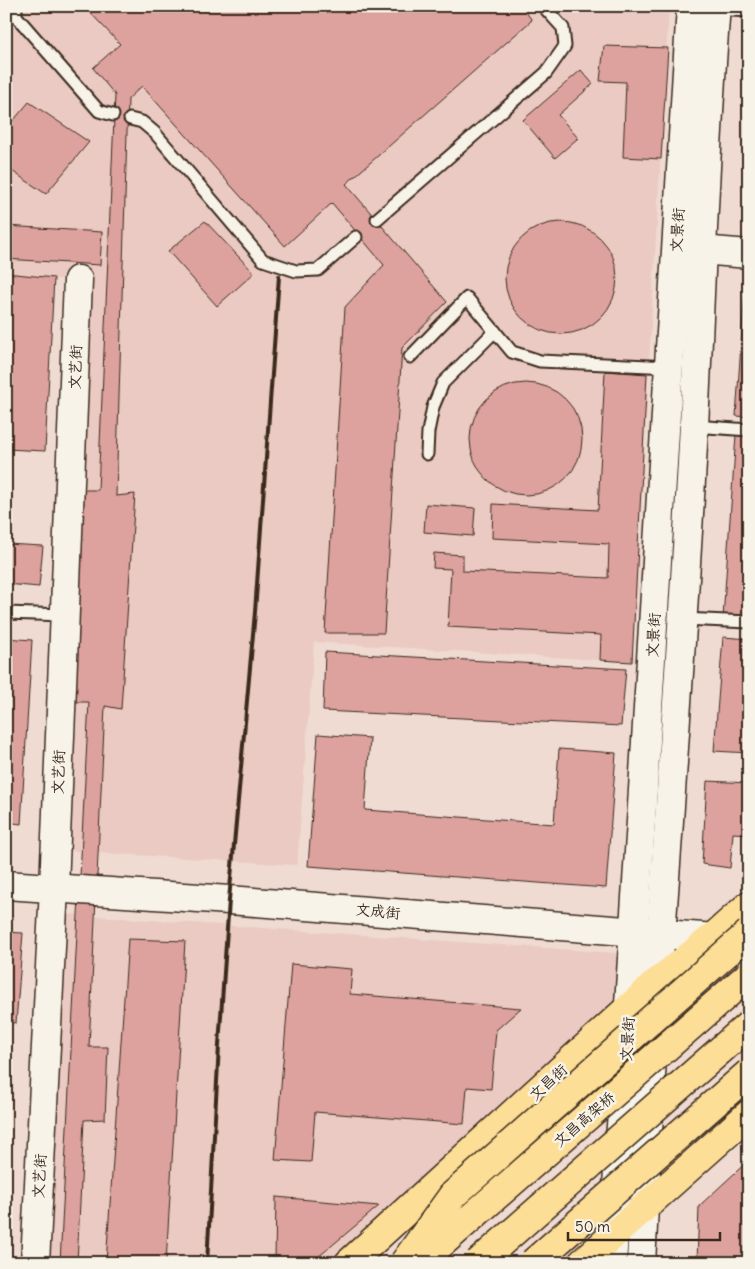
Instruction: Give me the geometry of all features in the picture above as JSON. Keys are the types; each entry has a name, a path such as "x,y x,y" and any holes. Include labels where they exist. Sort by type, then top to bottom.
{"highway":[{"name":"文昌街","path":"349,1263 629,1008 749,904"},
{"path":"404,1263 453,1195 749,933"},
{"name":"文昌高架桥","path":"419,1263 749,975"},
{"path":"478,1263 749,1025"},
{"path":"533,1263 749,1074"},
{"path":"582,1263 749,1114"}],"main road":[{"name":"文景街","path":"641,1263 656,984 683,619 694,426 683,368 701,250 708,7"},
{"name":"文景街","path":"612,1263 634,932 683,368 708,7"},
{"path":"701,250 749,254"},
{"name":"文艺街","path":"35,1263 54,888 78,280"},
{"name":"文成街","path":"6,885 258,902 749,941"}],"lane":[{"path":"16,6 16,16 99,111 113,115"},
{"path":"377,219 546,73 565,46 563,28 543,6"},
{"path":"708,7 749,11"},
{"path":"130,119 142,122 155,133 263,260 296,271 318,270 356,236"},
{"path":"410,357 467,298 512,352 540,362 683,368"},
{"path":"426,454 433,407 443,383 495,331"},
{"path":"694,426 749,430"},
{"path":"6,613 64,615"},
{"path":"683,619 749,622"}],"shaded area":[{"path":"6,6 669,6 632,662 314,642 297,865 55,850 78,280 6,276"},
{"path":"52,913 615,953 621,974 619,1017 355,1263 35,1263"}],"building":[{"path":"84,6 521,6 532,20 346,184 447,302 402,348 384,633 325,633 345,307 384,265 332,203 285,246 142,86 128,99 116,496 135,494 121,709 105,706 89,1047 108,1047 105,1119 84,1120 77,1263 60,1263 89,702 70,702 83,490 98,490 115,95 93,68 120,44"},
{"path":"604,46 668,48 661,159 623,157 626,82 600,81"},
{"path":"581,70 593,84 558,115 578,138 555,158 523,120"},
{"path":"29,102 89,142 46,194 6,167 6,116 13,121"},
{"path":"205,221 254,273 217,306 168,251"},
{"path":"561,222 582,226 601,238 613,257 617,278 613,299 601,318 582,330 561,334 540,330 521,318 509,299 505,278 509,257 521,238 540,226"},
{"path":"6,226 102,232 100,265 6,259"},
{"path":"6,273 54,278 45,451 6,449 6,375 10,311 6,311"},
{"path":"745,288 749,288 749,417 736,416"},
{"path":"605,371 647,374 632,662 600,660 601,635 448,627 451,569 433,568 434,553 463,555 463,571 608,578 609,544 492,538 493,504 598,510"},
{"path":"526,383 547,387 566,399 578,418 582,439 578,460 566,479 547,491 526,495 505,491 486,479 474,460 470,439 474,418 486,399 505,387"},
{"path":"736,435 749,437 749,619 723,618"},
{"path":"426,504 475,508 473,536 424,532"},
{"path":"6,544 43,546 39,587 6,584"},
{"path":"723,637 749,639 749,753 714,751"},
{"path":"6,638 32,640 21,824 6,822"},
{"path":"325,652 626,669 621,726 323,711"},
{"path":"318,734 370,738 365,810 554,824 559,749 616,753 606,888 308,866"},
{"path":"707,781 749,783 749,834 733,833 730,868 702,864"},
{"path":"6,932 23,933 16,1023 6,1022"},
{"path":"128,939 185,941 166,1263 106,1263"},
{"path":"291,964 352,969 350,994 521,1008 496,1030 491,1089 467,1087 464,1124 315,1112 311,1162 275,1160"},
{"path":"749,1160 749,1263 697,1263 699,1206"},
{"path":"276,1197 379,1206 311,1263 275,1263"}],"railway":[{"path":"207,1263 229,900 255,612 279,276"}]}
